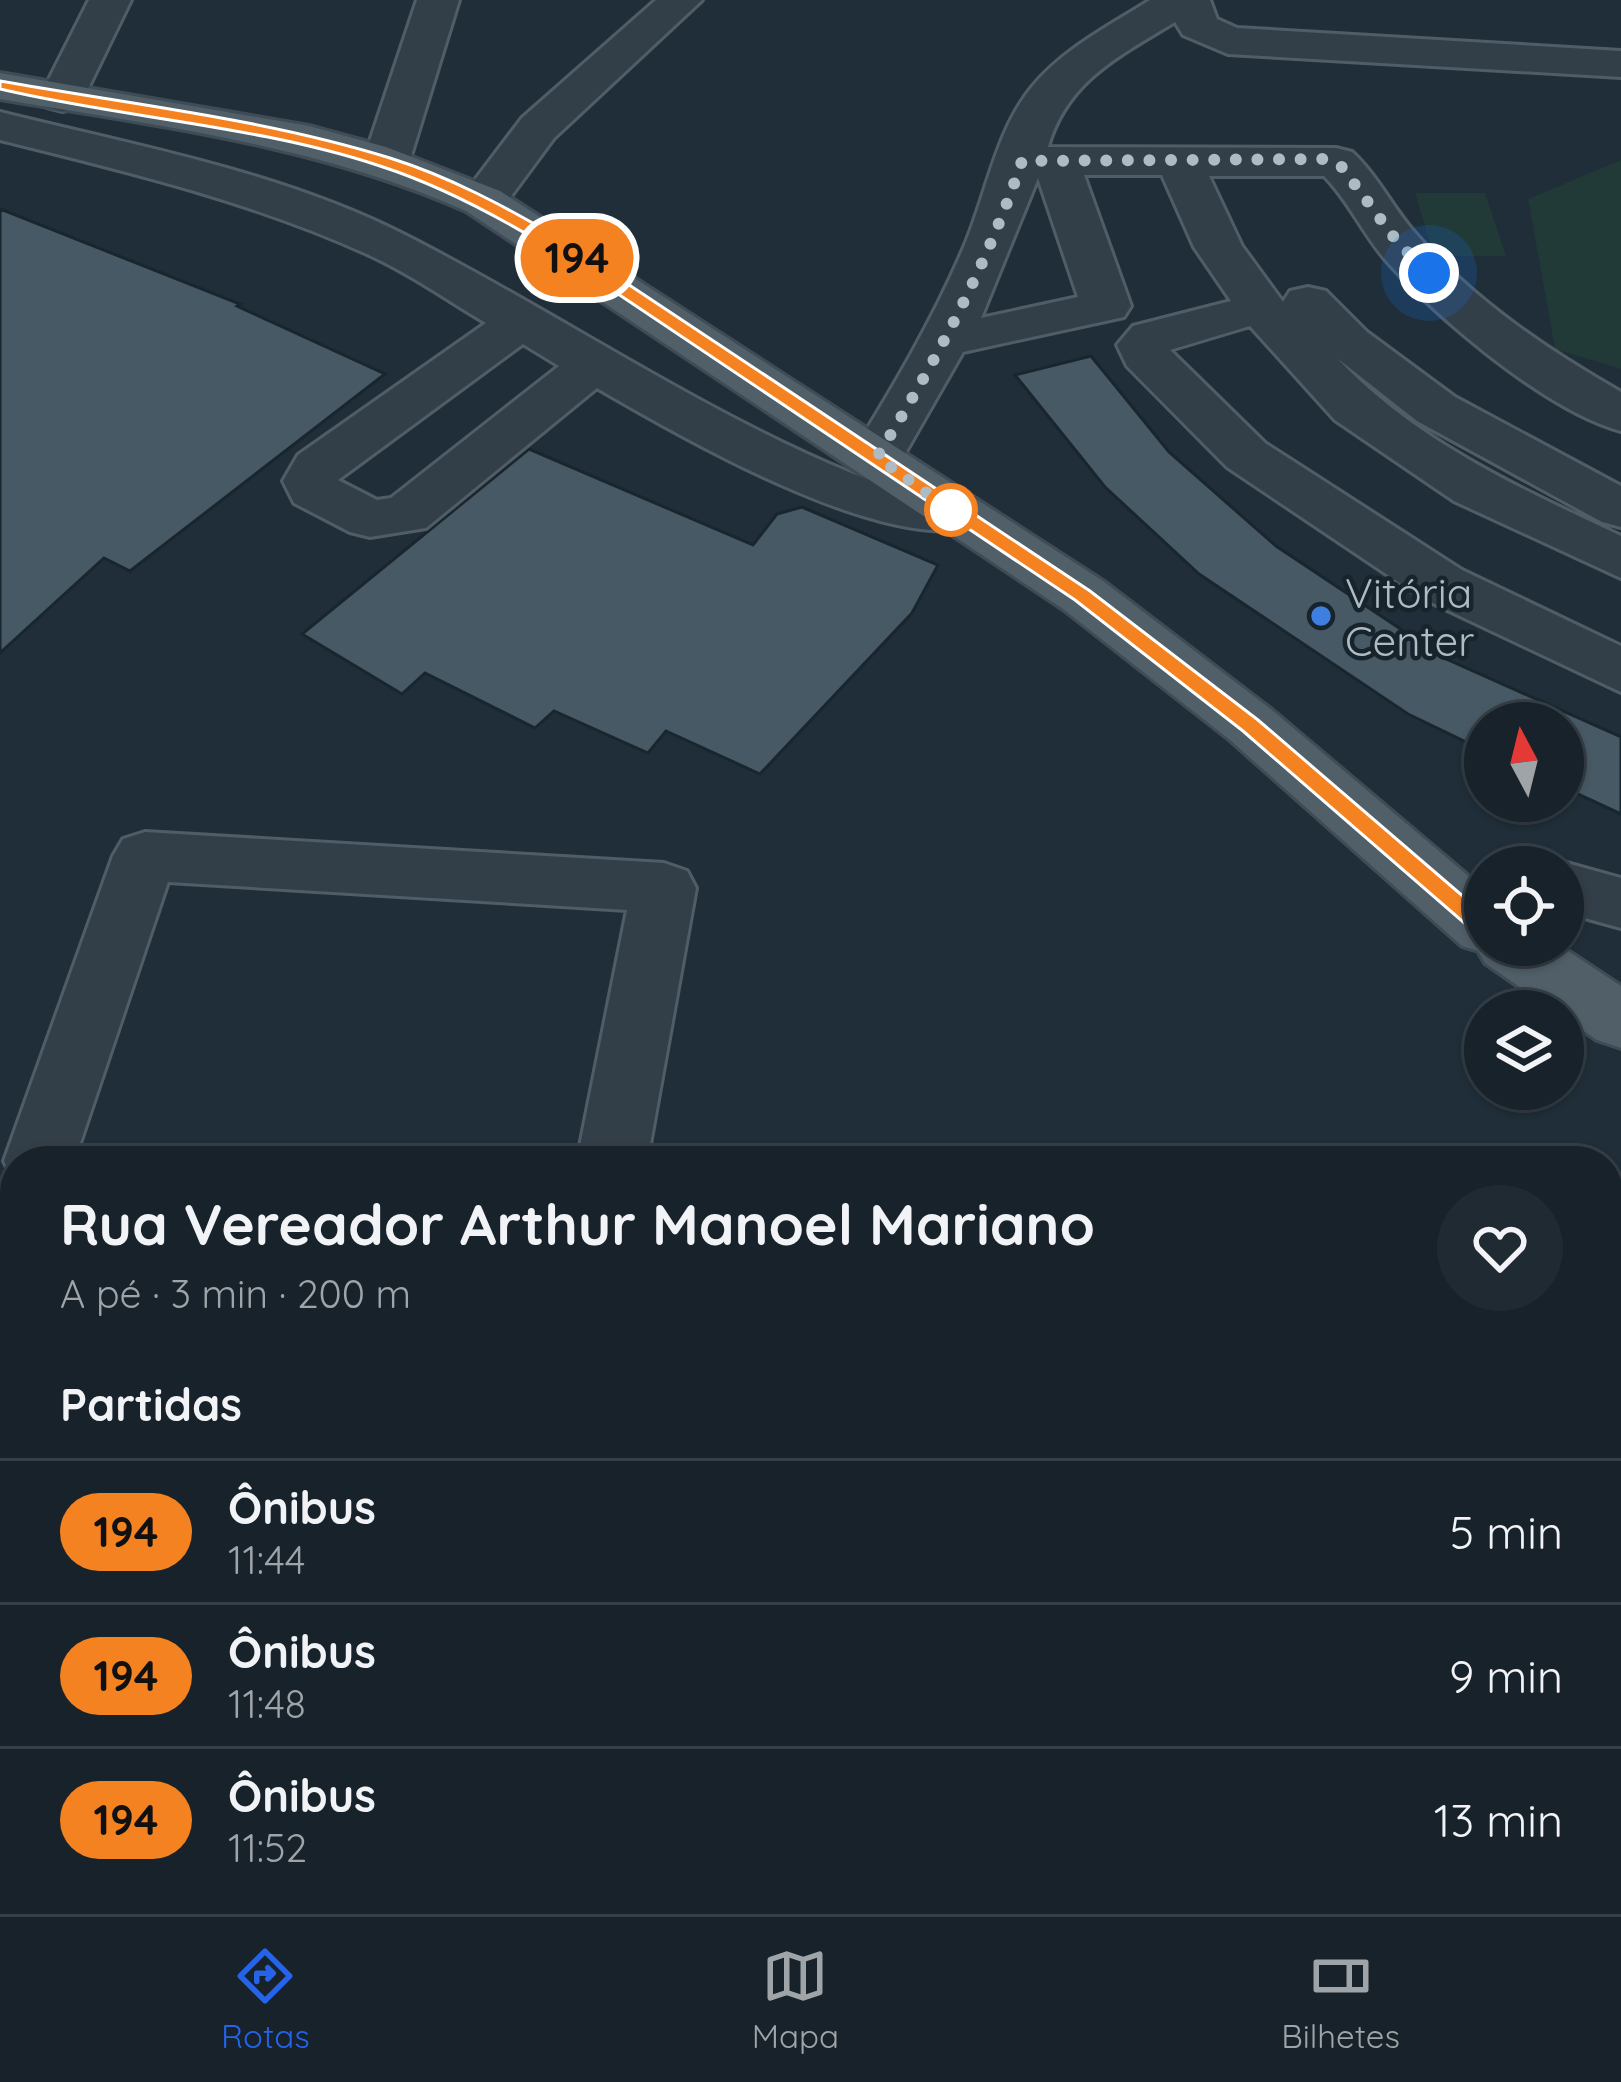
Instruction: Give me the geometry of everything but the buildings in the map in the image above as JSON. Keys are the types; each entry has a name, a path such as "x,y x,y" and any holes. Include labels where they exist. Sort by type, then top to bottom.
{"main road":[{"path":"0,86 302,140 386,162 483,201 1082,596 1458,886"},
{"path":"1547,966 1621,1021"}],"street":[{"path":"63,97 110,0"},
{"path":"386,162 438,0"},
{"path":"483,201 538,128 680,0"},
{"path":"948,340 1106,306 1039,161 1035,114 1047,95 1081,66 1179,0"},
{"path":"1189,0 1198,26 1228,40 1621,64"},
{"path":"0,126 200,176 321,217 389,246 594,364 832,486 872,500 956,514"},
{"path":"1196,160 1218,247 1261,308 1354,409 1473,488 1621,559"},
{"path":"1196,160 1244,218 1284,278 1349,344 1436,409 1621,509"},
{"path":"1039,161 1336,161 1399,244 1490,330 1559,380 1621,414"},
{"path":"877,457 948,340 1039,161"},
{"path":"1261,308 1151,337 1143,345 1145,355 1246,455 1442,584 1621,671"},
{"path":"521,322 317,467 310,481 313,490 370,519 406,515 594,364"},
{"path":"44,1146 145,856 664,888 615,1146"},
{"path":"1584,892 1621,903"}],"green space":[{"path":"1621,160 1621,369 1555,349 1528,199"},
{"path":"1415,193 1485,193 1506,256 1434,256"}],"bus line":[{"name":"194","path":"0,86 302,140 386,162 483,201 551,241 1082,596 1251,725 1464,910"}],"place":[{"name":"Vitória Center","path":"1321,616"}],"route":[{"path":"951,510 956,514 877,457 948,340 982,270 1022,161 1336,161 1399,244 1429,273"}]}
